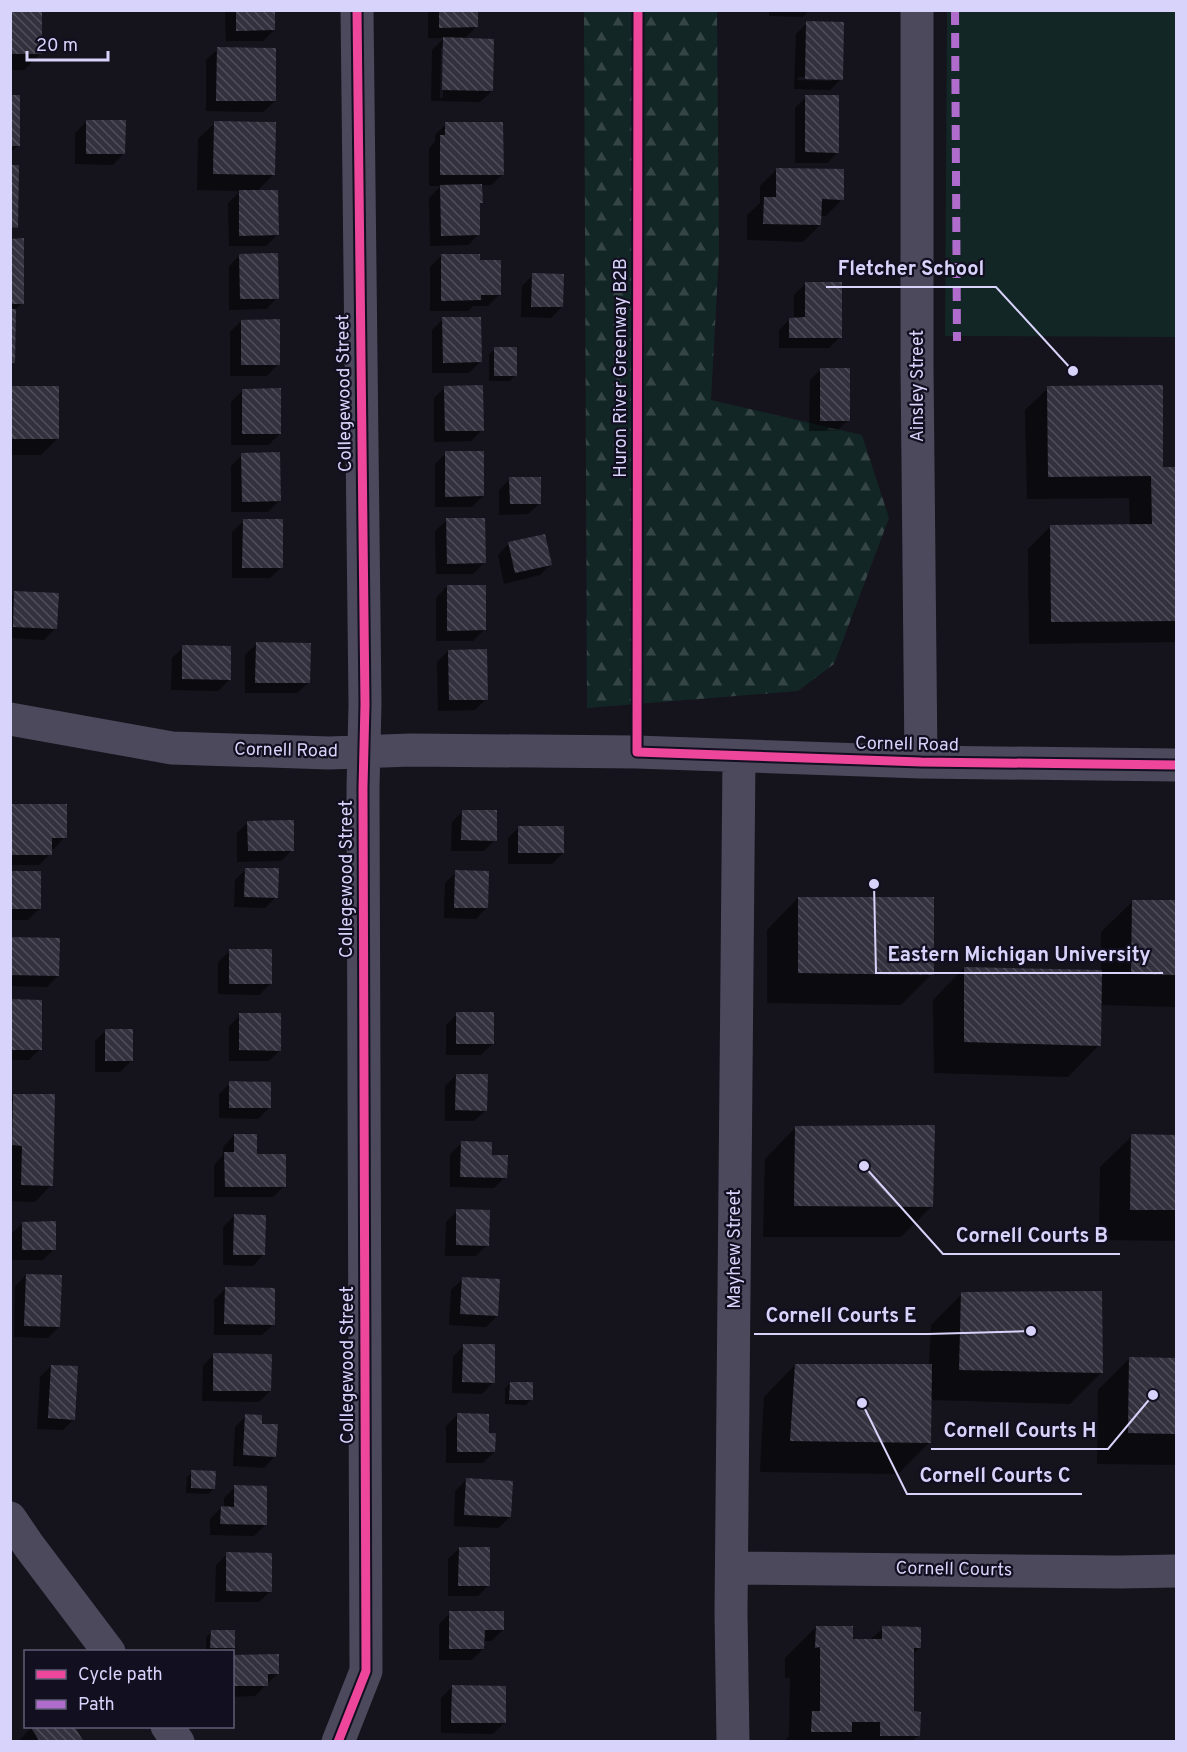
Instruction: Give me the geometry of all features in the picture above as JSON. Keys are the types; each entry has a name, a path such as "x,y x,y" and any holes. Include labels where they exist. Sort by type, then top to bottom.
{"street":[{"name":"Collegewood Street","path":"338,1742 366,1671 363,788 365,751 357,10"},
{"name":"Ainsley Street","path":"917,10 917,354 921,762"},
{"name":"Cornell Road","path":"10,719 172,748 329,753 365,751 638,752 921,762 1176,765"},
{"name":"Mayhew Street","path":"733,1742 732,1568 739,756"},
{"path":"10,1518 20,1545 108,1650"},
{"name":"Cornell Courts","path":"732,1568 1176,1571"},
{"path":"168,1728 178,1742"}],"green space":[{"path":"584,11 717,11 719,253 711,400 862,435 889,518 834,664 798,691 587,708"},
{"path":"947,11 1176,11 1176,337 945,336"}],"building":[{"path":"10,10 42,10 42,54 10,54"},
{"path":"236,10 275,10 275,30 236,31"},
{"path":"439,10 478,10 478,27 439,28"},
{"path":"806,21 844,22 843,80 805,79"},
{"path":"443,37 494,39 493,91 442,90"},
{"path":"217,47 276,48 276,101 216,101"},
{"path":"10,95 20,95 20,146 10,146"},
{"path":"805,95 839,95 839,153 805,152"},
{"path":"86,120 126,120 125,154 86,154"},
{"path":"214,121 276,122 275,175 213,174"},
{"path":"445,122 503,122 504,175 440,175 440,135 445,135"},
{"path":"10,165 19,165 18,228 10,227"},
{"path":"776,168 844,169 844,200 822,199 821,225 763,224 764,197 776,197"},
{"path":"482,184 480,235 441,236 440,185"},
{"path":"239,190 278,190 279,235 239,236"},
{"path":"24,238 24,304 10,304 10,239"},
{"path":"278,253 279,299 240,299 239,254"},
{"path":"441,254 480,254 480,260 501,260 501,295 481,295 481,300 441,301"},
{"path":"532,273 564,274 563,307 531,307"},
{"path":"805,282 842,282 842,338 789,338 789,318 805,317"},
{"path":"10,309 16,309 15,363 10,363"},
{"path":"442,317 481,317 482,362 443,363"},
{"path":"280,319 280,365 241,365 241,320"},
{"path":"494,347 517,347 517,376 494,376"},
{"path":"820,368 850,368 850,421 820,421"},
{"path":"483,385 484,431 445,431 444,386"},
{"path":"1163,385 1163,467 1176,467 1176,621 1051,622 1050,525 1152,524 1151,476 1048,477 1047,386"},
{"path":"10,386 59,386 59,439 10,439"},
{"path":"281,388 281,434 242,434 242,389"},
{"path":"445,451 484,451 484,496 445,497"},
{"path":"280,452 281,501 242,502 241,453"},
{"path":"509,477 541,477 541,504 510,504"},
{"path":"446,518 485,518 486,563 447,564"},
{"path":"243,519 283,519 283,568 242,568"},
{"path":"545,534 552,565 515,573 508,542"},
{"path":"447,585 486,585 486,630 447,631"},
{"path":"14,591 59,593 57,629 13,627"},
{"path":"256,642 311,643 310,683 255,683"},
{"path":"182,645 231,646 231,680 182,679"},
{"path":"487,649 488,700 449,700 448,650"},
{"path":"10,804 67,804 67,838 52,838 52,855 10,855"},
{"path":"462,810 497,810 497,841 461,840"},
{"path":"294,820 294,851 248,851 247,821"},
{"path":"518,826 564,826 564,853 518,853"},
{"path":"245,868 279,868 278,898 244,897"},
{"path":"455,870 489,871 488,908 454,908"},
{"path":"10,871 41,871 41,909 10,909"},
{"path":"798,897 934,897 934,975 798,973"},
{"path":"1132,900 1176,900 1176,975 1131,974"},
{"path":"10,937 60,938 59,976 10,975"},
{"path":"229,949 272,949 272,984 229,984"},
{"path":"964,967 1102,970 1101,1046 964,1042"},
{"path":"10,999 42,1000 42,1050 10,1050"},
{"path":"456,1012 494,1012 494,1044 456,1044"},
{"path":"239,1013 281,1013 281,1051 239,1050"},
{"path":"105,1029 133,1029 133,1061 105,1061"},
{"path":"456,1074 488,1074 487,1111 455,1110"},
{"path":"229,1081 271,1082 271,1108 229,1108"},
{"path":"13,1094 55,1094 53,1186 21,1185 22,1146 12,1145"},
{"path":"935,1125 933,1207 794,1206 795,1126"},
{"path":"234,1134 257,1134 257,1154 286,1154 286,1187 225,1187 224,1152 234,1152"},
{"path":"1131,1134 1176,1135 1176,1210 1130,1210"},
{"path":"461,1141 492,1142 492,1155 508,1155 507,1178 460,1177"},
{"path":"456,1209 490,1210 489,1246 456,1245"},
{"path":"234,1214 266,1215 265,1255 233,1255"},
{"path":"56,1221 56,1250 22,1250 22,1222"},
{"path":"26,1274 62,1275 60,1327 24,1326"},
{"path":"462,1277 500,1279 498,1316 460,1314"},
{"path":"225,1287 275,1288 275,1325 224,1324"},
{"path":"1102,1291 1103,1373 959,1370 961,1292"},
{"path":"463,1344 495,1344 495,1383 462,1382"},
{"path":"213,1353 272,1354 271,1391 213,1391"},
{"path":"1129,1357 1176,1358 1176,1434 1128,1433"},
{"path":"795,1364 932,1364 931,1443 790,1441"},
{"path":"51,1365 78,1366 75,1420 48,1418"},
{"path":"510,1382 533,1382 533,1400 509,1400"},
{"path":"457,1413 489,1414 489,1433 496,1433 495,1452 457,1452"},
{"path":"245,1414 262,1415 262,1424 278,1424 276,1457 243,1455"},
{"path":"191,1470 216,1471 215,1489 191,1488"},
{"path":"466,1478 513,1481 511,1517 464,1515"},
{"path":"234,1485 267,1486 267,1525 220,1524 221,1506 234,1507"},
{"path":"459,1547 490,1547 490,1586 458,1586"},
{"path":"226,1552 272,1553 272,1592 226,1591"},
{"path":"449,1611 504,1611 504,1630 485,1630 484,1649 449,1649"},
{"path":"816,1626 853,1626 853,1639 882,1639 882,1626 921,1627 921,1648 914,1648 914,1711 921,1712 920,1736 880,1736 880,1722 852,1722 852,1732 811,1732 812,1711 820,1711 820,1647 815,1648"},
{"path":"211,1630 235,1630 235,1648 210,1648"},
{"path":"279,1654 279,1674 268,1674 268,1686 234,1686 234,1655"},
{"path":"452,1685 506,1686 506,1723 451,1723"},
{"path":"31,1728 75,1728 84,1742 40,1742"}],"marked path":[{"path":"955,10 957,341"}],"cycle path":[{"path":"338,1742 366,1671 363,788 365,704 357,10"},
{"name":"Huron River Greenway B2B","path":"638,10 637,752 921,762 1176,765"}],"place":[{"name":"Fletcher School","path":"1073,371"},
{"name":"Eastern Michigan University","path":"874,884"},
{"name":"Cornell Courts B","path":"864,1166"},
{"name":"Cornell Courts E","path":"1031,1331"},
{"name":"Cornell Courts H","path":"1153,1395"},
{"name":"Cornell Courts C","path":"862,1403"}]}
